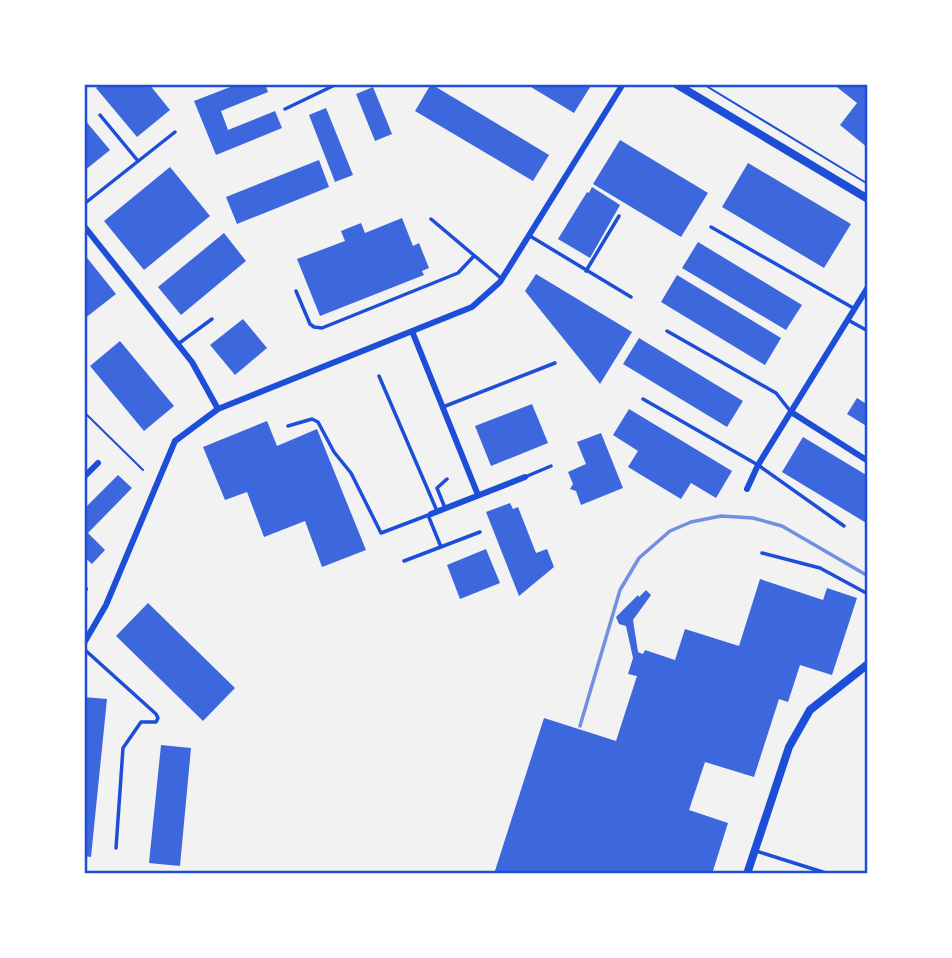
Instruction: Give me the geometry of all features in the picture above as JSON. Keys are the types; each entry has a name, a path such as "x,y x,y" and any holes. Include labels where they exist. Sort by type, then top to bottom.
{"street":[{"path":"84,643 106,605 175,441 218,409 472,307 502,279 623,84"},
{"path":"676,84 868,199"},
{"path":"84,226 192,362 218,409"},
{"path":"747,489 758,465 868,287"},
{"path":"412,331 478,495"},
{"path":"791,412 868,461"},
{"path":"84,477 98,463"},
{"path":"432,513 525,477"},
{"path":"747,874 789,747 810,710 868,664"}],"lane":[{"path":"285,109 337,84"},
{"path":"100,115 138,161"},
{"path":"84,204 175,132"},
{"path":"586,271 619,216"},
{"path":"431,219 502,279"},
{"path":"711,227 855,309"},
{"path":"528,234 631,297"},
{"path":"296,291 310,324 322,328 458,272 474,256"},
{"path":"178,344 212,320"},
{"path":"848,320 868,331"},
{"path":"667,331 776,393 791,412"},
{"path":"443,407 555,363"},
{"path":"379,376 432,513 441,547"},
{"path":"643,399 758,465 844,526"},
{"path":"288,426 312,419 318,422 334,452 351,472 381,533 432,513"},
{"path":"525,477 551,466"},
{"path":"445,508 438,488 447,479"},
{"path":"404,561 480,532"},
{"path":"762,552 820,568 868,594"},
{"path":"84,649 158,718 156,722 141,722 123,748 116,848"},
{"path":"754,851 829,874"}],"path":[{"path":"703,84 868,184"},
{"path":"84,412 143,470"}],"building":[{"path":"101,84 149,84 170,110 137,137 96,88"},
{"path":"238,84 265,84 268,92 221,111 228,130 275,111 282,128 216,155 194,101"},
{"path":"431,84 549,155 533,181 415,111"},
{"path":"526,84 592,84 574,113"},
{"path":"833,84 868,84 868,148 840,125 857,103"},
{"path":"373,87 392,134 375,141 356,94"},
{"path":"326,108 353,175 335,182 309,115"},
{"path":"84,119 110,150 84,171"},
{"path":"620,140 708,193 681,237 593,184"},
{"path":"319,160 329,187 237,224 226,197"},
{"path":"748,163 851,224 824,268 722,207"},
{"path":"170,167 210,216 144,270 104,221"},
{"path":"592,187 620,205 590,258 558,239"},
{"path":"402,218 413,246 419,243 429,268 422,271 424,275 320,316 297,259 345,241 341,231 361,223 365,233"},
{"path":"224,233 246,261 181,315 158,287"},
{"path":"698,242 802,305 786,330 682,268"},
{"path":"84,254 116,294 84,319"},
{"path":"536,274 632,332 600,384 525,291"},
{"path":"677,275 781,338 765,365 661,302"},
{"path":"243,319 267,348 235,375 210,345"},
{"path":"639,338 743,401 727,427 623,364"},
{"path":"120,341 174,406 144,431 90,366"},
{"path":"857,398 868,405 868,427 847,414"},
{"path":"532,404 548,443 491,466 475,426"},
{"path":"629,409 732,471 716,498 691,483 681,499 628,467 638,451 613,435"},
{"path":"267,421 277,446 317,429 366,550 322,567 305,521 264,537 247,492 225,500 203,447"},
{"path":"601,433 623,488 581,505 576,491 570,489 573,484 568,472 586,464 577,442"},
{"path":"803,437 868,476 868,524 782,472"},
{"path":"118,475 132,488 88,533 105,550 92,564 84,557 84,509"},
{"path":"510,503 513,509 518,507 536,553 547,549 554,567 519,596 486,512"},
{"path":"486,549 500,583 460,599 447,565"},
{"path":"760,579 823,600 827,588 857,598 832,675 800,665 788,702 779,699 754,777 705,762 689,810 728,823 712,874 494,874 544,718 616,741 637,676 628,674 633,658 626,626 619,624 616,617 646,590 651,595 633,620 638,652 643,654 645,650 675,660 685,629 739,646"},
{"path":"148,603 235,688 203,721 116,636"},
{"path":"84,697 107,699 91,857 84,856"},
{"path":"161,745 191,748 180,866 149,863"}],"railway":[{"path":"580,726 620,590 639,558 670,531 691,522 721,516 753,518 782,526 868,576"}]}
